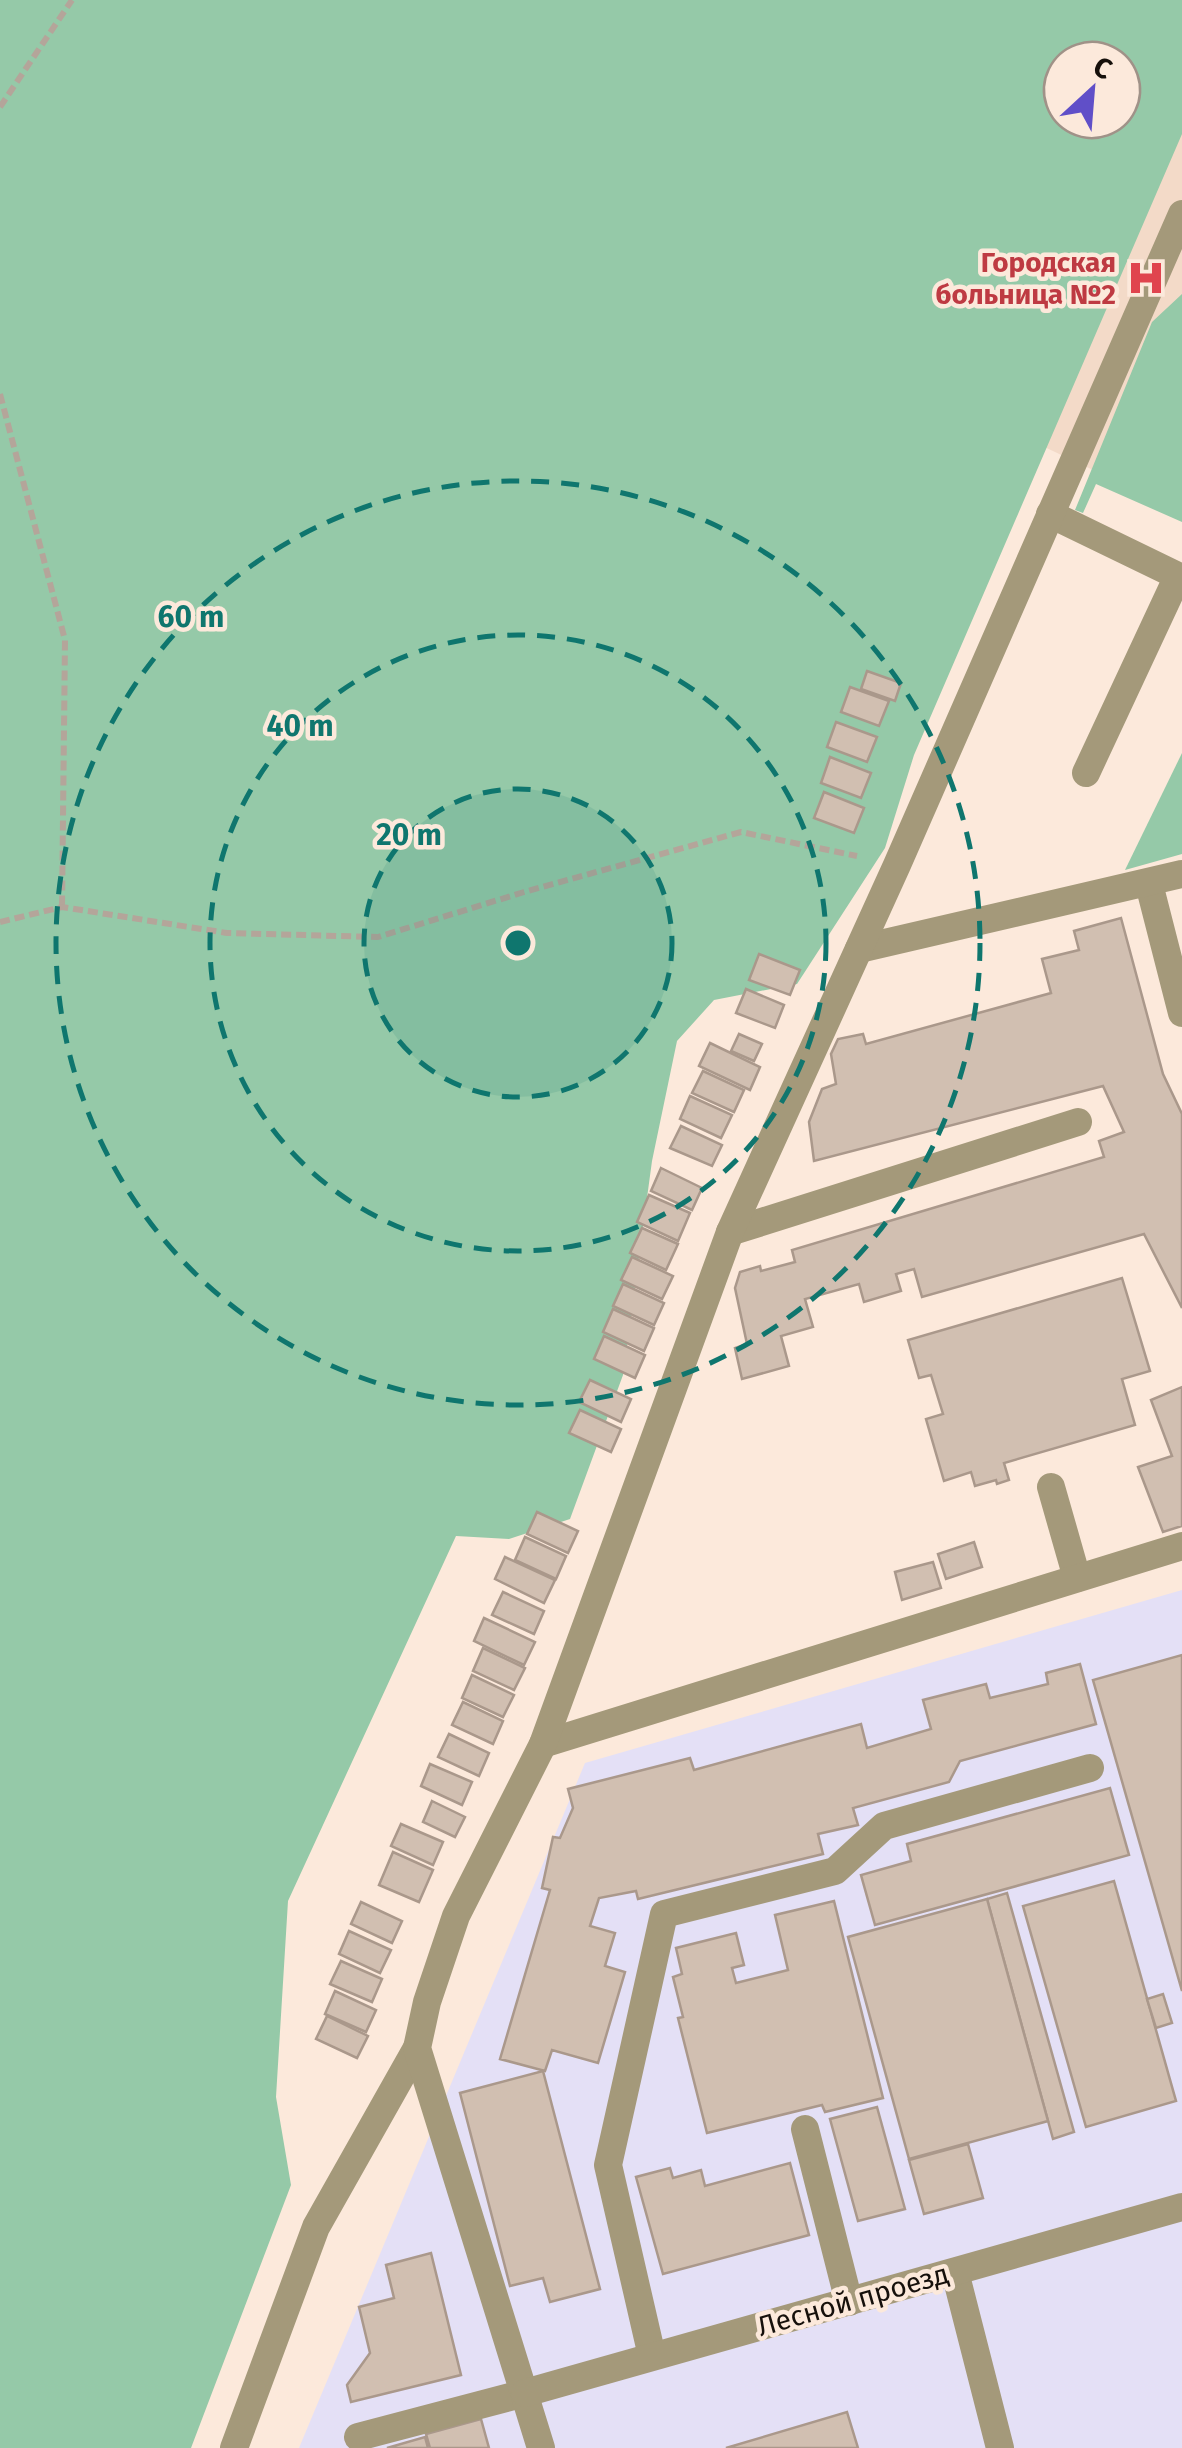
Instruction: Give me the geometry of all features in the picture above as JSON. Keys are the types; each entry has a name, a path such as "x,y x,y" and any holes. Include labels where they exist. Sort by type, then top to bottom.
{"street":[{"path":"234,2448 316,2227 417,2048 427,2002 456,1916 543,1744 730,1232 897,865 1050,514 1176,243 1182,214"},
{"path":"1050,514 1178,576 1086,773"},
{"path":"859,949 1182,874"},
{"path":"1149,884 1182,1014"},
{"path":"730,1232 1078,1122"},
{"path":"1051,1487 1077,1578"},
{"path":"543,1744 1182,1546"},
{"path":"652,2356 608,2165 664,1914 835,1871 884,1826 1090,1768"},
{"path":"417,2048 542,2448"},
{"path":"805,2128 849,2302"},
{"name":"Лесной проезд","path":"358,2437 1182,2207"},
{"path":"955,2272 1000,2448"}],"path":[{"path":"0,106 72,0"},
{"path":"0,394 66,640 62,907"},
{"path":"0,922 62,907 227,933 378,937 741,832 897,865"}],"shaded area":[{"name":"Городская больница №2","path":"1182,114 1182,512 1036,443"},
{"path":"1182,1590 1182,2448 299,2448 585,1763"}],"green space":[{"path":"0,0 1182,0 1182,134 914,755 885,848 797,984 714,1000 677,1041 652,1161 623,1375 570,1519 509,1539 456,1536 288,1901 276,2097 291,2185 191,2448 0,2448"},
{"path":"1182,294 1182,522 1096,484 1083,513 1075,510 1152,322"},
{"path":"1182,753 1182,854 1125,870"}],"building":[{"path":"867,671 901,683 895,701 861,689"},
{"path":"850,687 889,701 879,726 841,712"},
{"path":"836,722 877,737 867,762 827,747"},
{"path":"830,757 871,773 861,798 821,783"},
{"path":"824,792 864,808 854,833 814,818"},
{"path":"1121,918 1163,1074 1182,1114 1182,1308 1144,1234 922,1297 914,1269 896,1274 901,1291 864,1302 859,1284 805,1299 813,1327 781,1336 789,1366 742,1379 735,1348 747,1344 735,1288 740,1272 795,1262 792,1250 1104,1157 1099,1141 1124,1132 1103,1086 814,1161 809,1122 822,1089 836,1084 831,1054 838,1039 863,1034 866,1044 1051,993 1042,959 1079,950 1074,931"},
{"path":"759,954 800,970 790,995 749,980"},
{"path":"746,989 784,1005 775,1028 736,1013"},
{"path":"739,1034 762,1044 754,1061 731,1051"},
{"path":"710,1043 760,1067 750,1090 699,1066"},
{"path":"703,1071 744,1090 734,1112 692,1093"},
{"path":"690,1096 732,1115 721,1138 680,1119"},
{"path":"681,1126 722,1145 712,1166 670,1148"},
{"path":"661,1168 702,1188 692,1210 651,1191"},
{"path":"649,1195 690,1213 678,1241 637,1222"},
{"path":"642,1228 678,1244 666,1270 630,1253"},
{"path":"632,1257 673,1276 662,1299 621,1280"},
{"path":"1122,1278 1150,1371 1122,1379 1135,1425 1004,1463 1009,1480 997,1484 996,1480 975,1486 971,1472 944,1481 926,1419 943,1414 931,1375 919,1378 908,1340"},
{"path":"623,1284 664,1303 654,1325 613,1306"},
{"path":"613,1309 654,1328 644,1351 603,1332"},
{"path":"604,1336 645,1355 635,1378 594,1359"},
{"path":"590,1380 631,1399 621,1422 579,1402"},
{"path":"1182,1387 1182,1526 1163,1532 1138,1467 1172,1456 1151,1400"},
{"path":"580,1410 621,1429 611,1452 569,1433"},
{"path":"537,1512 578,1531 568,1553 527,1534"},
{"path":"525,1537 566,1556 556,1579 515,1560"},
{"path":"974,1542 982,1567 946,1579 938,1554"},
{"path":"505,1557 555,1580 544,1603 495,1579"},
{"path":"933,1562 941,1588 902,1600 895,1572"},
{"path":"503,1592 544,1611 534,1634 492,1615"},
{"path":"484,1618 535,1642 524,1665 474,1641"},
{"path":"483,1648 525,1668 514,1690 473,1671"},
{"path":"1182,1655 1182,1991 1093,1680"},
{"path":"1080,1664 1096,1724 960,1761 949,1782 853,1808 858,1825 818,1834 823,1854 638,1899 636,1891 599,1898 590,1926 615,1933 605,1966 625,1972 598,2063 552,2050 545,2071 500,2059 550,1890 542,1888 553,1837 560,1838 573,1808 568,1789 690,1758 694,1770 861,1724 867,1748 931,1729 923,1700 986,1684 990,1698 1048,1684 1046,1673"},
{"path":"472,1675 514,1695 503,1717 462,1698"},
{"path":"463,1702 503,1721 493,1744 452,1725"},
{"path":"449,1734 489,1753 479,1776 438,1757"},
{"path":"430,1764 472,1782 462,1805 421,1786"},
{"path":"1110,1788 1129,1855 875,1925 861,1875 911,1861 907,1844"},
{"path":"432,1801 465,1817 455,1837 423,1822"},
{"path":"401,1824 443,1842 433,1865 391,1846"},
{"path":"393,1852 433,1870 419,1902 379,1885"},
{"path":"1114,1881 1176,2101 1086,2127 1023,1906"},
{"path":"1007,1893 1074,2132 1053,2139 987,1899"},
{"path":"987,1899 1048,2121 909,2159 848,1937"},
{"path":"834,1901 883,2098 825,2112 822,2105 707,2133 678,2018 683,2017 673,1977 682,1974 676,1948 736,1933 744,1965 732,1968 736,1983 788,1970 775,1915"},
{"path":"361,1902 402,1921 392,1943 351,1924"},
{"path":"349,1931 391,1950 380,1973 339,1954"},
{"path":"341,1961 382,1979 372,2002 330,1984"},
{"path":"335,1991 376,2010 366,2032 325,2014"},
{"path":"1163,1994 1172,2023 1156,2028 1147,1999"},
{"path":"327,2016 368,2036 357,2058 316,2039"},
{"path":"543,2071 600,2289 550,2302 543,2278 510,2286 460,2093"},
{"path":"877,2107 905,2209 858,2221 830,2119"},
{"path":"968,2144 983,2198 924,2214 909,2160"},
{"path":"790,2163 809,2235 663,2274 636,2177 670,2168 673,2178 701,2170 705,2186"},
{"path":"431,2253 461,2375 351,2402 347,2385 370,2353 359,2307 394,2298 386,2265"},
{"path":"847,2412 858,2448 726,2448"},
{"path":"481,2419 489,2448 430,2448 426,2434"},
{"path":"425,2437 428,2448 387,2448"}],"place":[{"name":"Городская больница №2","path":"1146,278"}]}
